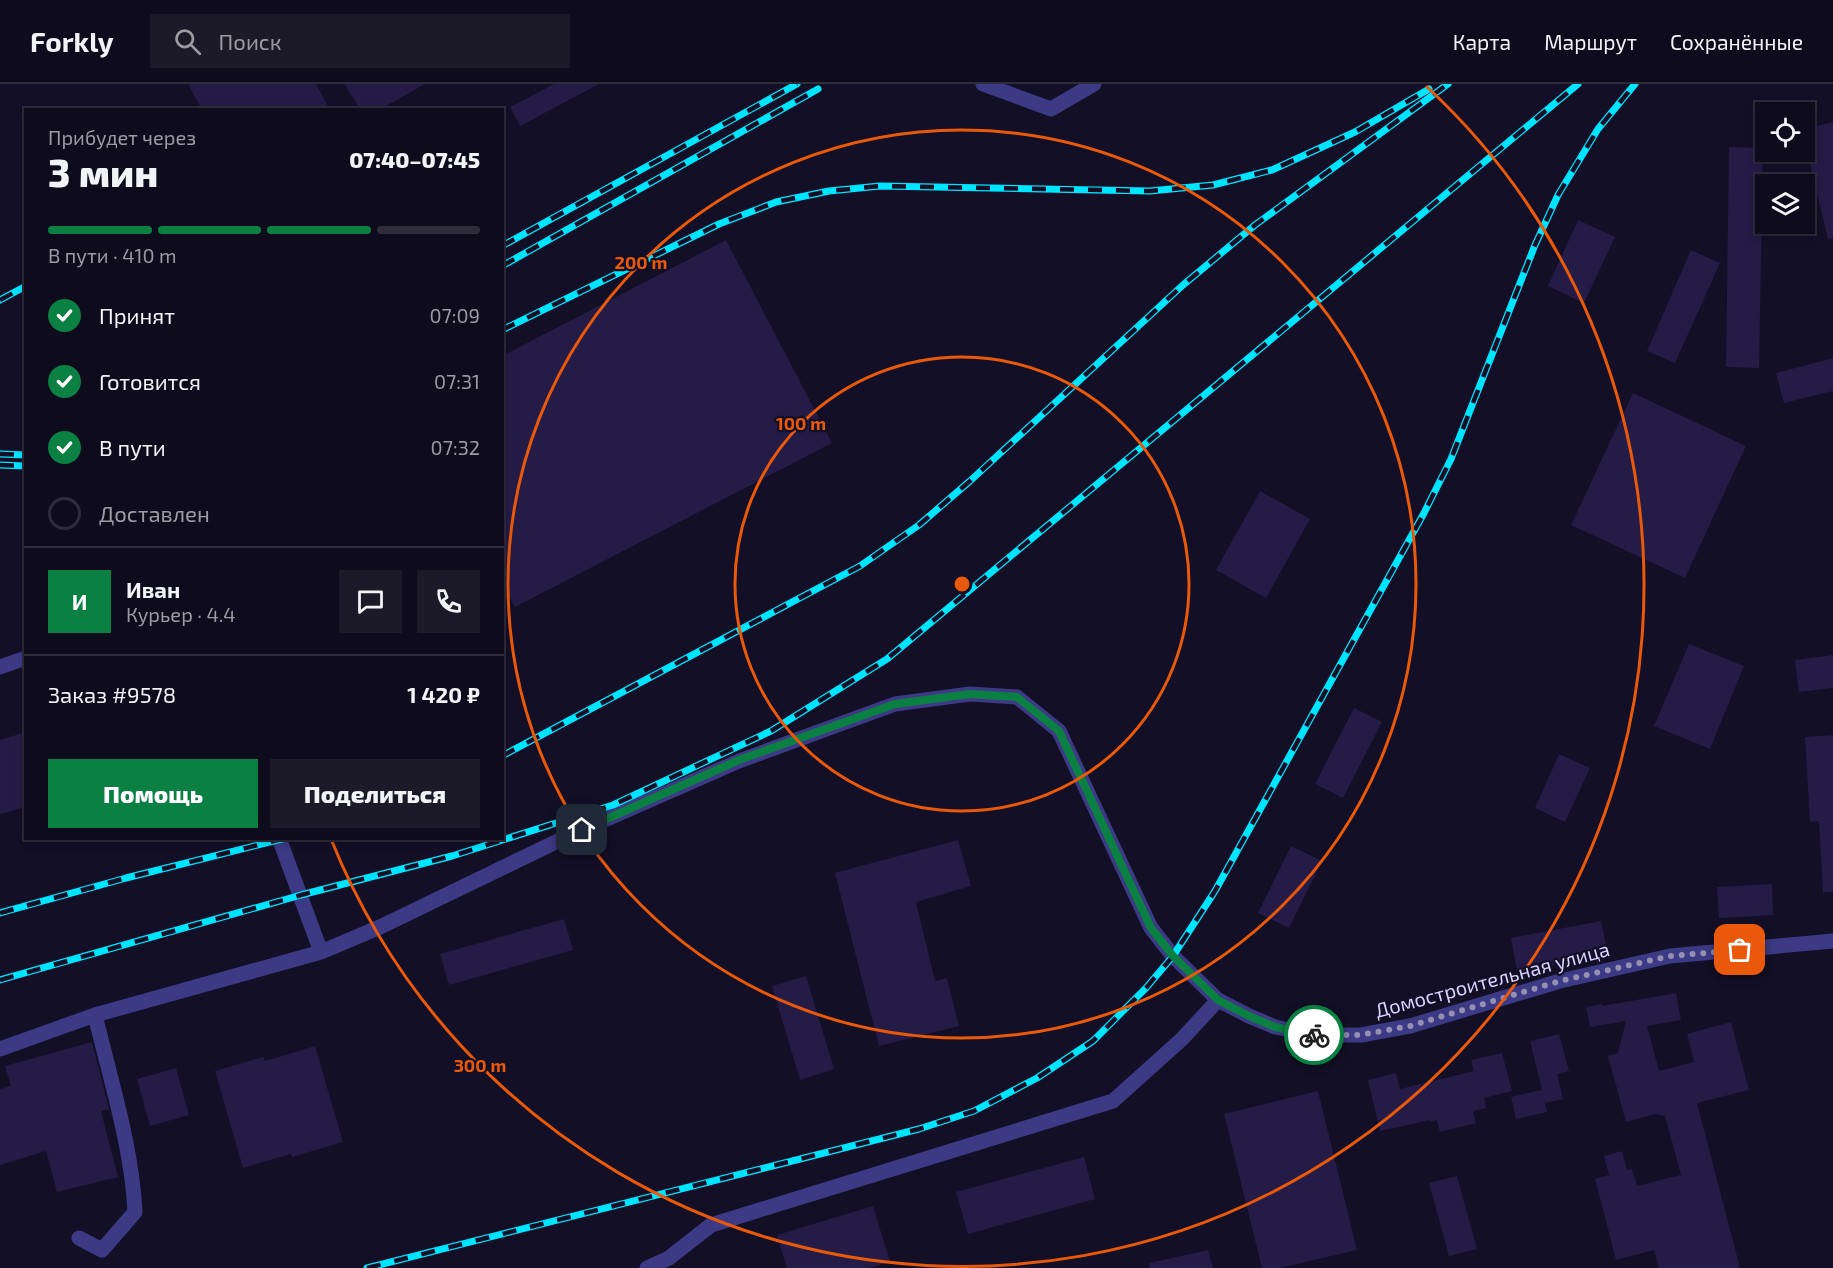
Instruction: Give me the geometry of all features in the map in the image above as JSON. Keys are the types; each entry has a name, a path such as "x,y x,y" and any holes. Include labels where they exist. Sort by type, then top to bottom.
{"street":[{"path":"983,84 1051,109 1094,84"},
{"path":"0,667 24,659"},
{"name":"Домостроительная улица","path":"0,1049 95,1015 321,951 380,927 566,837 739,760 895,704 970,694 1017,697 1059,731 1151,928 1173,956 1218,1000 1275,1027 1316,1035 1360,1035 1410,1026 1560,981 1670,956 1833,941"},
{"path":"280,840 321,951"},
{"path":"647,1268 669,1258 711,1225 1113,1101 1182,1039 1218,1000"},
{"path":"80,1238 102,1250 135,1212 134,1190 121,1122 95,1015"}],"building":[{"path":"188,84 316,84 329,108 201,108"},
{"path":"345,84 425,84 383,108 359,108"},
{"path":"554,84 599,84 520,126 510,107"},
{"path":"1833,122 1833,238 1828,239 1815,185 1815,174 1812,174 1810,162 1815,162 1815,126"},
{"path":"1729,147 1755,148 1755,162 1763,162 1763,174 1755,174 1755,234 1761,234 1759,368 1726,367"},
{"path":"1578,220 1615,237 1584,303 1548,286"},
{"path":"726,240 832,443 515,607 504,587 504,355"},
{"path":"1691,250 1720,263 1675,363 1647,351"},
{"path":"1833,358 1833,391 1784,403 1776,373"},
{"path":"1633,393 1746,446 1685,578 1571,525"},
{"path":"1260,491 1310,519 1266,598 1216,570"},
{"path":"1689,644 1744,666 1710,749 1654,726"},
{"path":"1833,655 1833,688 1799,692 1795,660"},
{"path":"1354,708 1382,722 1343,798 1315,784"},
{"path":"24,733 24,808 0,814 0,740"},
{"path":"1833,735 1833,892 1823,892 1819,821 1810,822 1805,737"},
{"path":"1559,754 1590,768 1565,822 1535,808"},
{"path":"958,840 971,886 916,902 935,981 947,978 959,1026 879,1046 835,873"},
{"path":"1291,846 1322,861 1289,928 1258,913"},
{"path":"1772,884 1773,915 1719,918 1717,887"},
{"path":"564,919 573,950 449,985 440,954"},
{"path":"1601,921 1608,954 1517,971 1511,938"},
{"path":"806,976 834,1069 800,1080 772,986"},
{"path":"1676,993 1681,1020 1647,1026 1659,1071 1694,1062 1687,1034 1731,1022 1749,1090 1697,1103 1740,1268 1659,1268 1654,1250 1616,1260 1595,1179 1609,1175 1604,1156 1622,1151 1627,1170 1632,1169 1637,1186 1681,1175 1665,1116 1655,1114 1626,1122 1608,1056 1618,1053 1626,1021 1590,1027 1586,1007"},
{"path":"1559,1034 1569,1071 1557,1074 1563,1099 1545,1103 1547,1112 1516,1119 1511,1097 1542,1090 1530,1041"},
{"path":"92,1042 109,1109 101,1111 118,1177 57,1192 46,1151 0,1165 0,1089 11,1086 5,1066"},
{"path":"315,1046 343,1142 243,1168 215,1071 263,1057 265,1061"},
{"path":"1502,1053 1512,1091 1484,1098 1486,1108 1473,1111 1476,1123 1440,1132 1437,1120 1430,1122 1430,1120 1380,1131 1368,1080 1396,1073 1400,1089 1474,1071 1471,1060"},
{"path":"176,1068 189,1115 150,1126 137,1079"},
{"path":"1318,1091 1357,1250 1280,1268 1262,1268 1224,1114"},
{"path":"1084,1157 1095,1199 968,1234 956,1192"},
{"path":"1457,1176 1477,1249 1449,1256 1429,1183"},
{"path":"873,1206 890,1262 869,1268 787,1268 777,1235"},
{"path":"1208,1250 1213,1268 1150,1268 1149,1263"}],"railway":[{"path":"504,245 797,84"},
{"path":"504,755 860,566 919,525 1183,285 1255,225 1448,84"},
{"path":"504,840 613,805 771,731 887,659 1578,84"},
{"path":"367,1268 919,1129 974,1111 1037,1078 1093,1041 1146,988 1173,956 1215,891 1424,513 1451,459 1535,245 1558,195 1598,129 1635,84"},
{"path":"504,265 818,89"},
{"path":"504,329 719,224 776,202 829,191 880,186 1150,191 1213,185 1272,170 1355,132 1429,89"},
{"path":"0,300 24,287"},
{"path":"0,454 24,455"},
{"path":"0,465 24,466"},
{"path":"0,913 126,878 278,840"},
{"path":"0,980 301,895 452,856 503,840"}],"way so far":[{"path":"1314,1035 1360,1035 1410,1026 1560,981 1670,956 1740,950"}],"route":[{"path":"582,830 739,760 895,704 970,694 1017,697 1059,731 1151,928 1173,956 1218,1000 1275,1027 1314,1035"}]}
